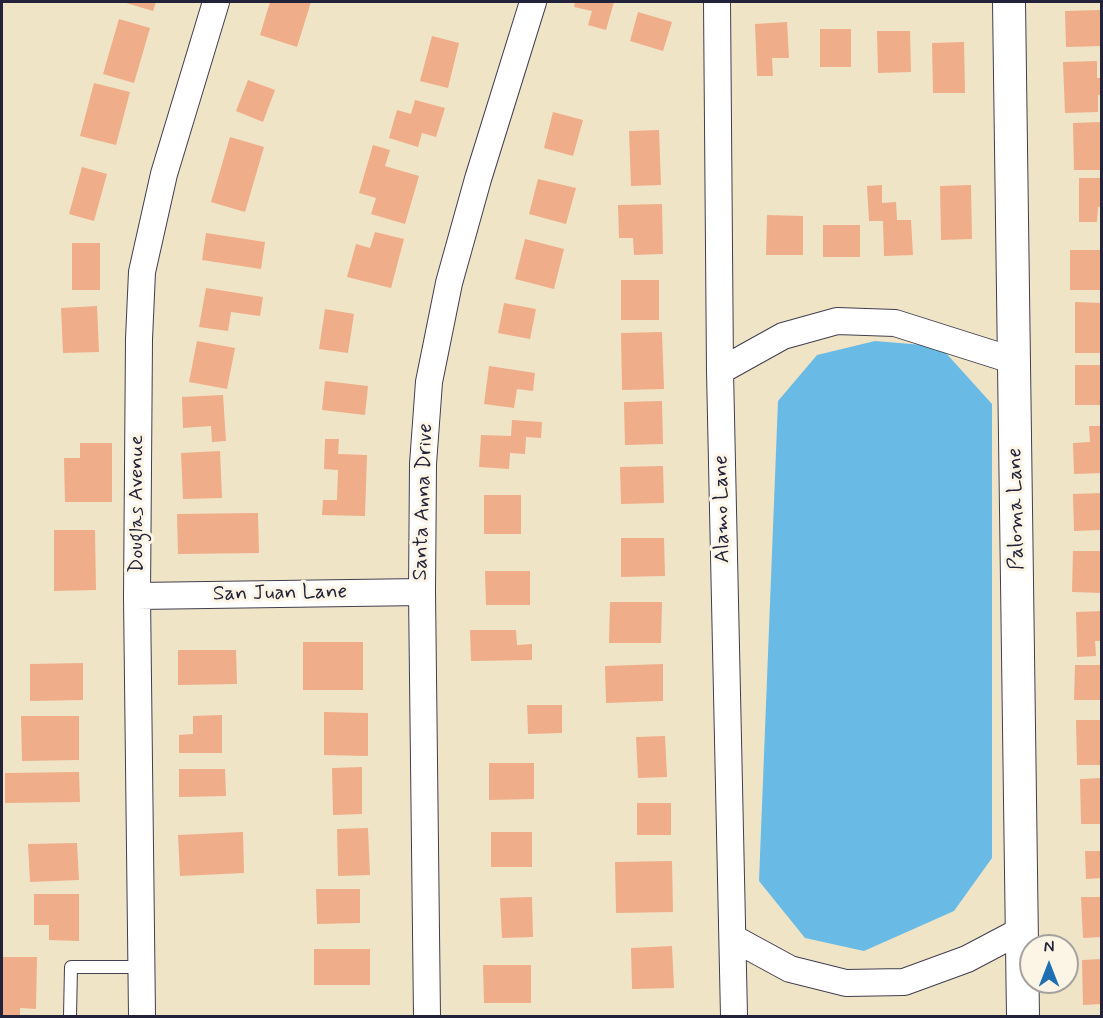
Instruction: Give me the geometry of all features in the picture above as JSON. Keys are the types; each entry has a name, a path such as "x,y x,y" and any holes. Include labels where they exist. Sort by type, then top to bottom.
{"street":[{"name":"Douglas Avenue","path":"142,1017 137,596 139,339 142,272 164,174 216,2"},
{"name":"Santa Anna Drive","path":"428,1017 422,592 423,464 429,382 448,283 533,2"},
{"name":"Alamo Lane","path":"717,2 720,371 734,1017"},
{"name":"Paloma Lane","path":"1009,2 1023,1017"},
{"path":"720,371 783,336 837,321 895,323 1015,361"},
{"name":"San Juan Lane","path":"137,596 422,592"},
{"path":"733,938 790,969 846,983 904,982 967,959 1022,930"}],"lane":[{"path":"70,1017 71,967 141,967"}],"water":[{"path":"875,341 923,345 945,352 992,404 992,858 954,911 864,951 805,938 759,881 778,401 817,355"}],"building":[{"path":"127,2 156,2 153,11"},
{"path":"270,2 311,2 297,47 260,35"},
{"path":"575,2 614,2 606,30 588,25 592,11 574,7"},
{"path":"1102,10 1102,46 1066,47 1065,11"},
{"path":"638,12 672,22 663,51 630,41"},
{"path":"119,19 150,28 134,83 103,74"},
{"path":"787,22 789,58 772,58 773,76 757,76 755,24"},
{"path":"820,29 851,29 851,67 820,67"},
{"path":"877,31 910,31 911,72 878,73"},
{"path":"432,36 459,43 448,88 420,81"},
{"path":"964,42 965,93 933,93 932,43"},
{"path":"1097,61 1097,78 1102,78 1102,95 1098,95 1098,112 1065,113 1063,62"},
{"path":"248,80 275,90 263,122 236,111"},
{"path":"94,83 130,92 116,145 80,136"},
{"path":"415,100 445,108 436,137 422,133 418,147 389,138 397,110 411,114"},
{"path":"553,112 583,120 573,156 544,148"},
{"path":"1101,122 1102,170 1074,170 1073,123"},
{"path":"659,130 661,185 631,186 629,131"},
{"path":"230,137 264,147 245,212 211,202"},
{"path":"373,145 390,150 385,166 419,176 405,224 371,214 376,198 359,193"},
{"path":"82,167 107,174 94,221 69,214"},
{"path":"1079,178 1102,178 1102,207 1098,207 1097,222 1079,222"},
{"path":"538,179 576,188 566,224 529,214"},
{"path":"882,185 882,203 896,202 897,220 911,220 913,255 884,256 883,221 869,221 867,186"},
{"path":"971,185 972,239 941,240 940,186"},
{"path":"662,204 663,254 634,255 633,238 619,238 618,205"},
{"path":"767,215 803,216 803,255 766,255"},
{"path":"823,225 860,225 860,257 823,257"},
{"path":"375,232 404,239 391,288 347,277 356,244 370,248"},
{"path":"206,233 265,242 261,269 202,260"},
{"path":"525,239 564,249 554,289 515,279"},
{"path":"72,243 100,243 100,290 72,290"},
{"path":"1070,250 1101,250 1101,290 1070,290"},
{"path":"621,280 659,280 659,320 621,320"},
{"path":"206,288 263,297 260,316 231,312 228,331 199,327"},
{"path":"1075,302 1102,303 1102,353 1075,353"},
{"path":"504,303 536,309 530,339 498,333"},
{"path":"97,306 99,352 63,353 61,308"},
{"path":"325,309 354,314 348,353 319,349"},
{"path":"662,332 664,389 622,390 621,333"},
{"path":"197,341 235,348 227,389 189,382"},
{"path":"1075,365 1102,365 1102,405 1075,405"},
{"path":"489,366 535,373 533,391 517,389 514,408 484,404"},
{"path":"325,381 368,386 365,415 322,410"},
{"path":"223,395 226,441 212,442 211,426 183,428 182,397"},
{"path":"662,401 663,444 625,445 624,402"},
{"path":"512,420 542,422 541,438 526,437 525,454 510,453 509,469 479,467 481,435 511,436"},
{"path":"1089,426 1102,426 1102,473 1074,474 1073,443 1090,442"},
{"path":"325,439 339,439 338,454 367,455 365,516 322,515 323,500 337,500 338,470 324,469"},
{"path":"80,443 112,443 112,502 65,502 64,458 80,458"},
{"path":"220,451 222,498 183,499 181,453"},
{"path":"663,466 664,503 621,504 620,467"},
{"path":"1102,493 1102,530 1074,531 1073,494"},
{"path":"484,495 521,495 521,534 484,534"},
{"path":"258,513 259,553 178,554 177,514"},
{"path":"54,530 95,530 96,590 54,591"},
{"path":"621,538 664,538 665,576 621,577"},
{"path":"1073,551 1102,551 1102,593 1072,592"},
{"path":"485,571 530,571 530,605 486,605"},
{"path":"610,602 662,602 661,643 609,643"},
{"path":"1102,611 1102,641 1095,641 1096,656 1077,657 1076,612"},
{"path":"470,630 516,630 517,645 532,644 532,660 471,661"},
{"path":"303,642 363,642 363,690 303,690"},
{"path":"178,650 236,650 237,684 178,685"},
{"path":"83,663 83,700 30,701 30,664"},
{"path":"663,664 663,701 606,703 605,666"},
{"path":"1075,665 1102,665 1102,700 1074,700"},
{"path":"527,705 562,705 562,733 528,734"},
{"path":"324,712 368,713 368,756 324,755"},
{"path":"222,715 222,753 179,753 179,735 193,734 193,716"},
{"path":"21,716 79,716 79,760 22,761"},
{"path":"1076,720 1102,720 1102,765 1077,765"},
{"path":"665,736 667,777 638,778 636,737"},
{"path":"489,763 534,763 534,799 489,800"},
{"path":"362,767 362,814 333,815 332,768"},
{"path":"179,769 225,769 226,796 179,797"},
{"path":"79,772 80,802 5,803 5,773"},
{"path":"1102,778 1102,824 1081,824 1080,779"},
{"path":"637,803 671,803 671,835 637,835"},
{"path":"368,828 370,875 338,876 337,829"},
{"path":"243,832 244,873 180,876 178,835"},
{"path":"491,832 532,832 532,867 491,867"},
{"path":"77,843 79,880 30,882 28,844"},
{"path":"1085,851 1102,851 1102,878 1086,879"},
{"path":"672,861 673,912 616,913 615,862"},
{"path":"316,889 360,889 360,923 317,924"},
{"path":"34,894 79,894 79,941 49,940 49,925 34,925"},
{"path":"532,897 533,937 502,938 500,898"},
{"path":"1081,897 1102,897 1102,937 1083,938"},
{"path":"672,946 674,988 632,989 631,948"},
{"path":"314,949 370,949 370,985 314,985"},
{"path":"2,957 37,957 36,1009 20,1008 20,1016 2,1016"},
{"path":"1102,959 1102,1004 1083,1005 1082,960"},
{"path":"483,965 531,965 531,1003 484,1003"}]}
